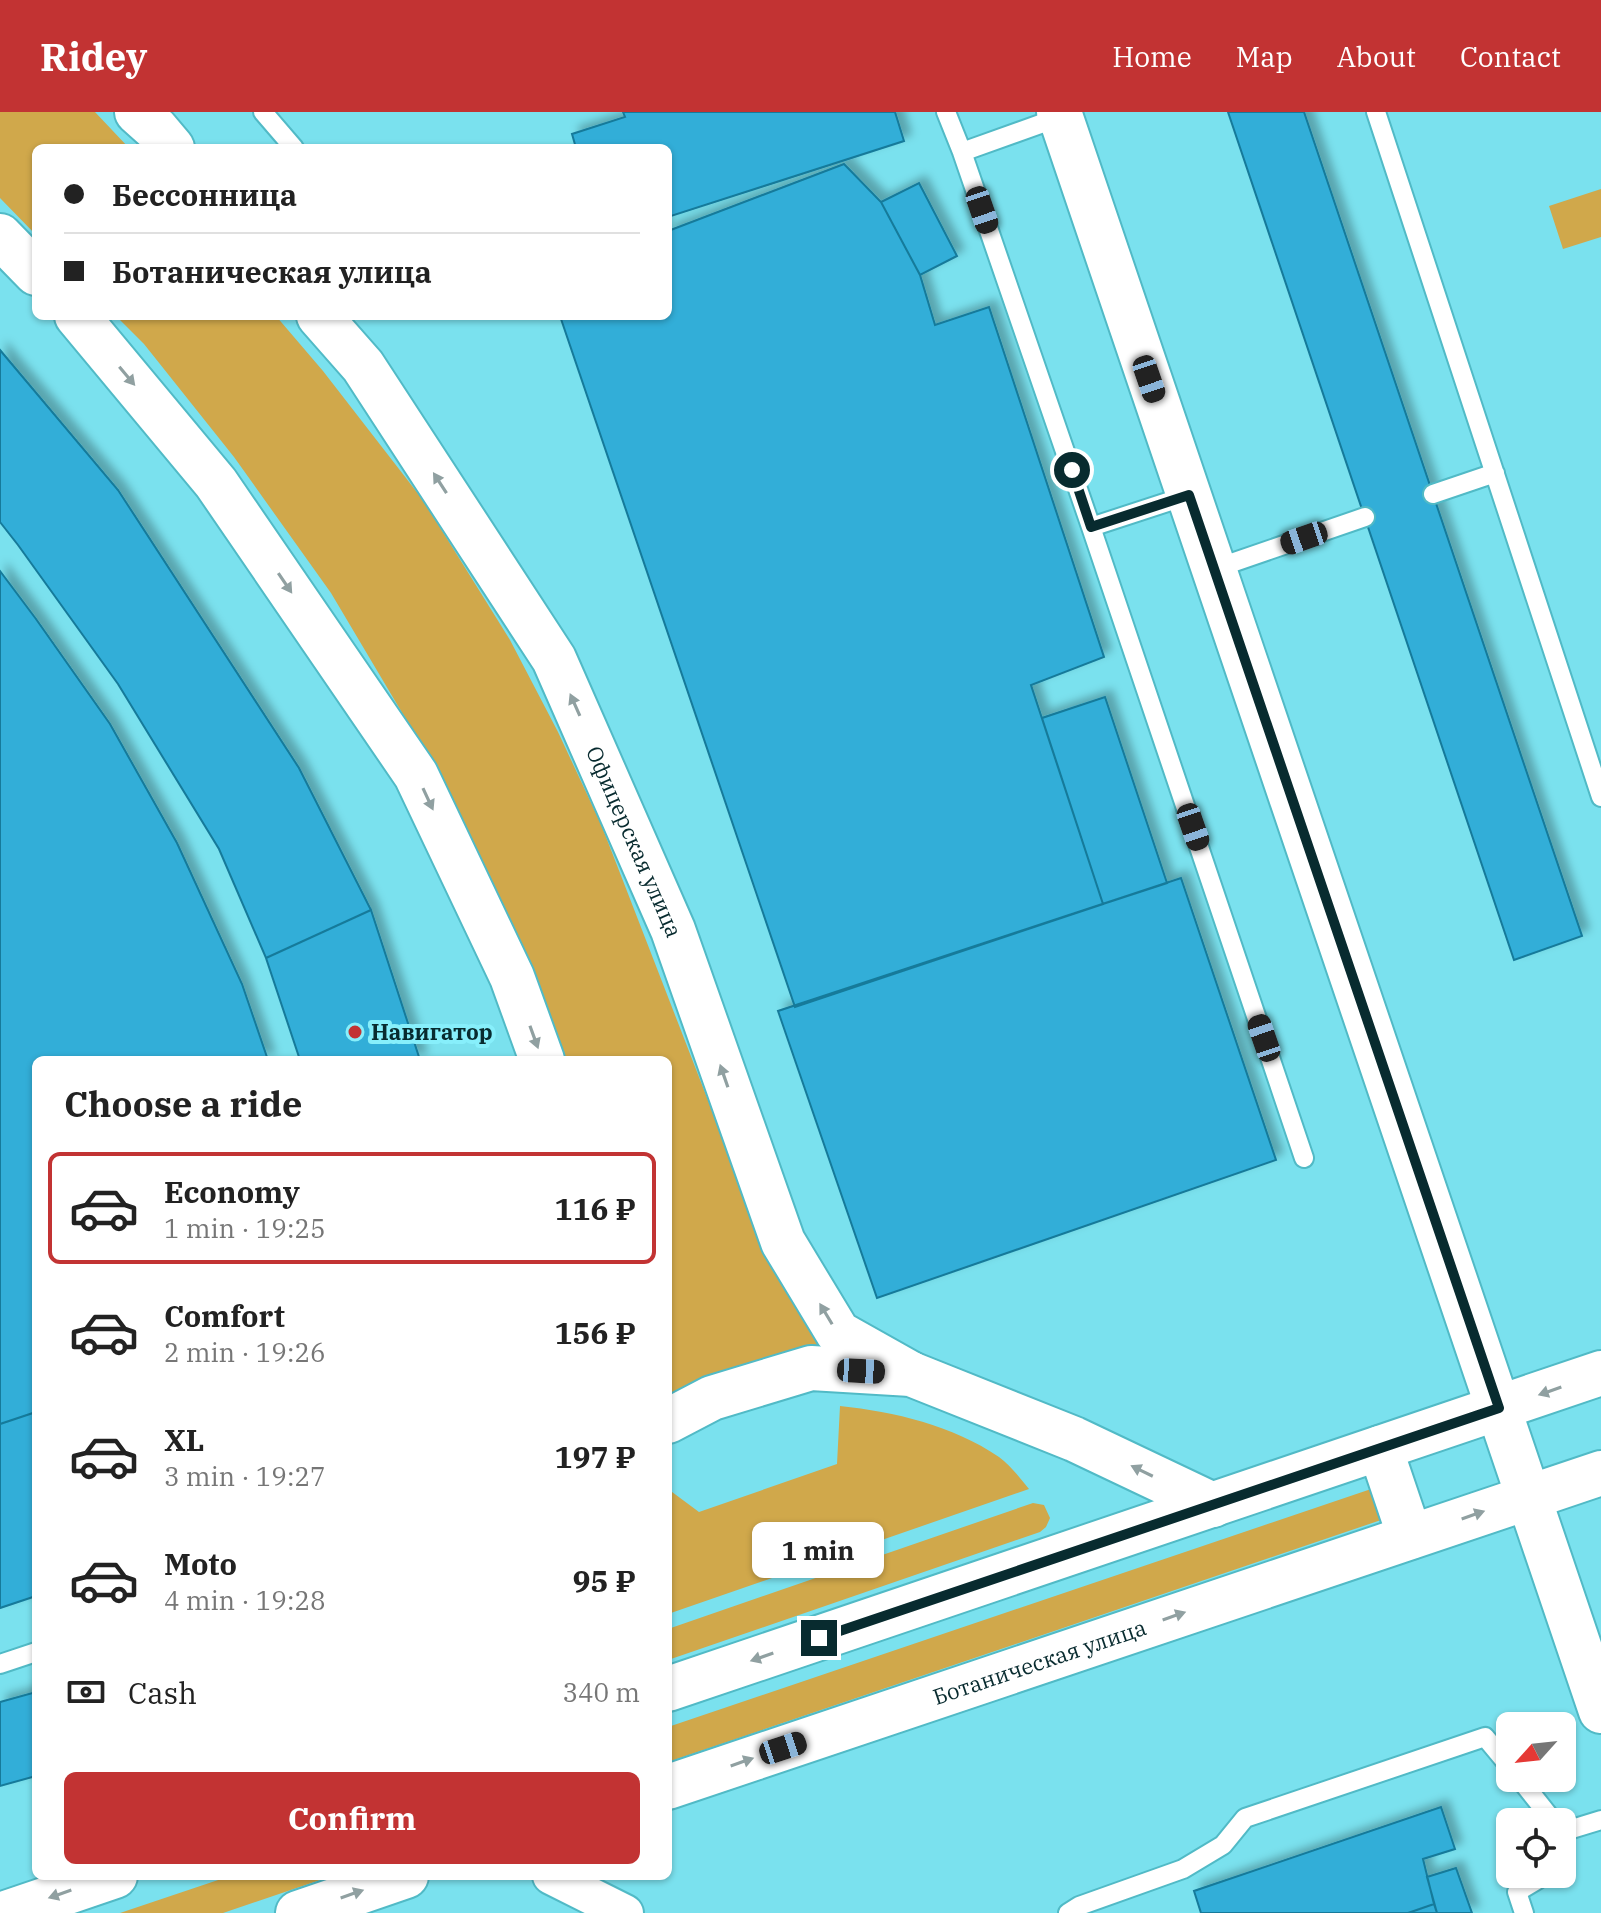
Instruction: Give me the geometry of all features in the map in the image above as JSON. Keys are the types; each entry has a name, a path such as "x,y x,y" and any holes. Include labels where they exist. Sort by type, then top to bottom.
{"main road":[{"path":"137,112 169,144"},
{"path":"1060,114 1601,1711"},
{"path":"0,236 32,269"},
{"path":"80,320 216,483 416,775 512,977 541,1056"},
{"name":"Офицерская улица","path":"325,320 363,366 554,659 673,930 783,1242 838,1333 911,1374"},
{"path":"672,1419 712,1398 811,1368 911,1374 1074,1439 1213,1505"},
{"path":"672,1688 1601,1373"},
{"path":"1380,1448 1410,1537"},
{"name":"Ботаническая улица","path":"672,1786 1601,1473"},
{"path":"6,1913 103,1880"},
{"path":"298,1913 394,1880"}],"street":[{"path":"559,1880 625,1913"}],"lane":[{"path":"263,112 291,144"},
{"path":"946,112 1091,527 1304,1158"},
{"path":"1376,112 1601,797"},
{"path":"962,152 1060,114"},
{"path":"1433,494 1495,473"},
{"path":"1091,527 1189,495"},
{"path":"1214,569 1365,517"},
{"path":"0,1664 32,1653"},
{"path":"1068,1913 1079,1906 1183,1869 1223,1845 1245,1818 1485,1737 1496,1750"},
{"path":"1530,1792 1543,1808"},
{"path":"1576,1828 1601,1820"},
{"path":"1524,1888 1517,1892 1524,1913"}],"shaded area":[{"path":"0,112 95,112 125,144 32,144 32,231 0,198"},
{"path":"1601,189 1601,237 1563,249 1549,206"},
{"path":"120,320 279,320 423,500 510,640 558,732 601,824 766,1250 794,1303 814,1326 825,1347 672,1402 672,1056 553,1056 470,848 404,716 331,593 234,457 144,344"},
{"path":"840,1406 902,1416 962,1436 999,1457 1029,1489 672,1613 672,1492 699,1512 837,1464"},
{"path":"1377,1487 1387,1518 672,1761 672,1726"},
{"path":"1033,1503 1044,1505 1050,1518 1040,1532 672,1659 672,1628"},
{"path":"218,1880 320,1880 223,1913 120,1913"}],"building":[{"path":"623,112 895,112 904,141 672,216 672,144 575,144 572,134 625,117"},
{"path":"1228,112 1304,112 1582,936 1514,960"},
{"path":"844,164 881,202 920,275 935,325 989,307 1104,657 1031,685 1103,904 795,1007 561,320 672,320 672,229"},
{"path":"919,183 957,256 920,275 881,202"},
{"path":"0,350 118,490 299,768 371,910 266,958 219,849 118,684 0,522"},
{"path":"0,571 110,724 177,843 242,984 267,1056 32,1056 32,1413 0,1424"},
{"path":"1105,697 1167,883 1103,904 1042,718"},
{"path":"1181,878 1276,1160 877,1298 778,1011"},
{"path":"371,910 419,1056 299,1056 266,958"},
{"path":"32,1413 32,1597 0,1608 0,1424"},
{"path":"32,1693 32,1777 0,1786 0,1702"},
{"path":"1441,1807 1455,1849 1423,1859 1434,1904 1408,1913 1201,1913 1194,1891"},
{"path":"1456,1868 1472,1913 1437,1913 1427,1877"},
{"path":"1434,1904 1437,1913 1408,1913"}],"place":[{"name":"Навигатор","path":"355,1032"}],"route":[{"path":"819,1638 1499,1408 1189,495 1091,527 1072,470"}]}
